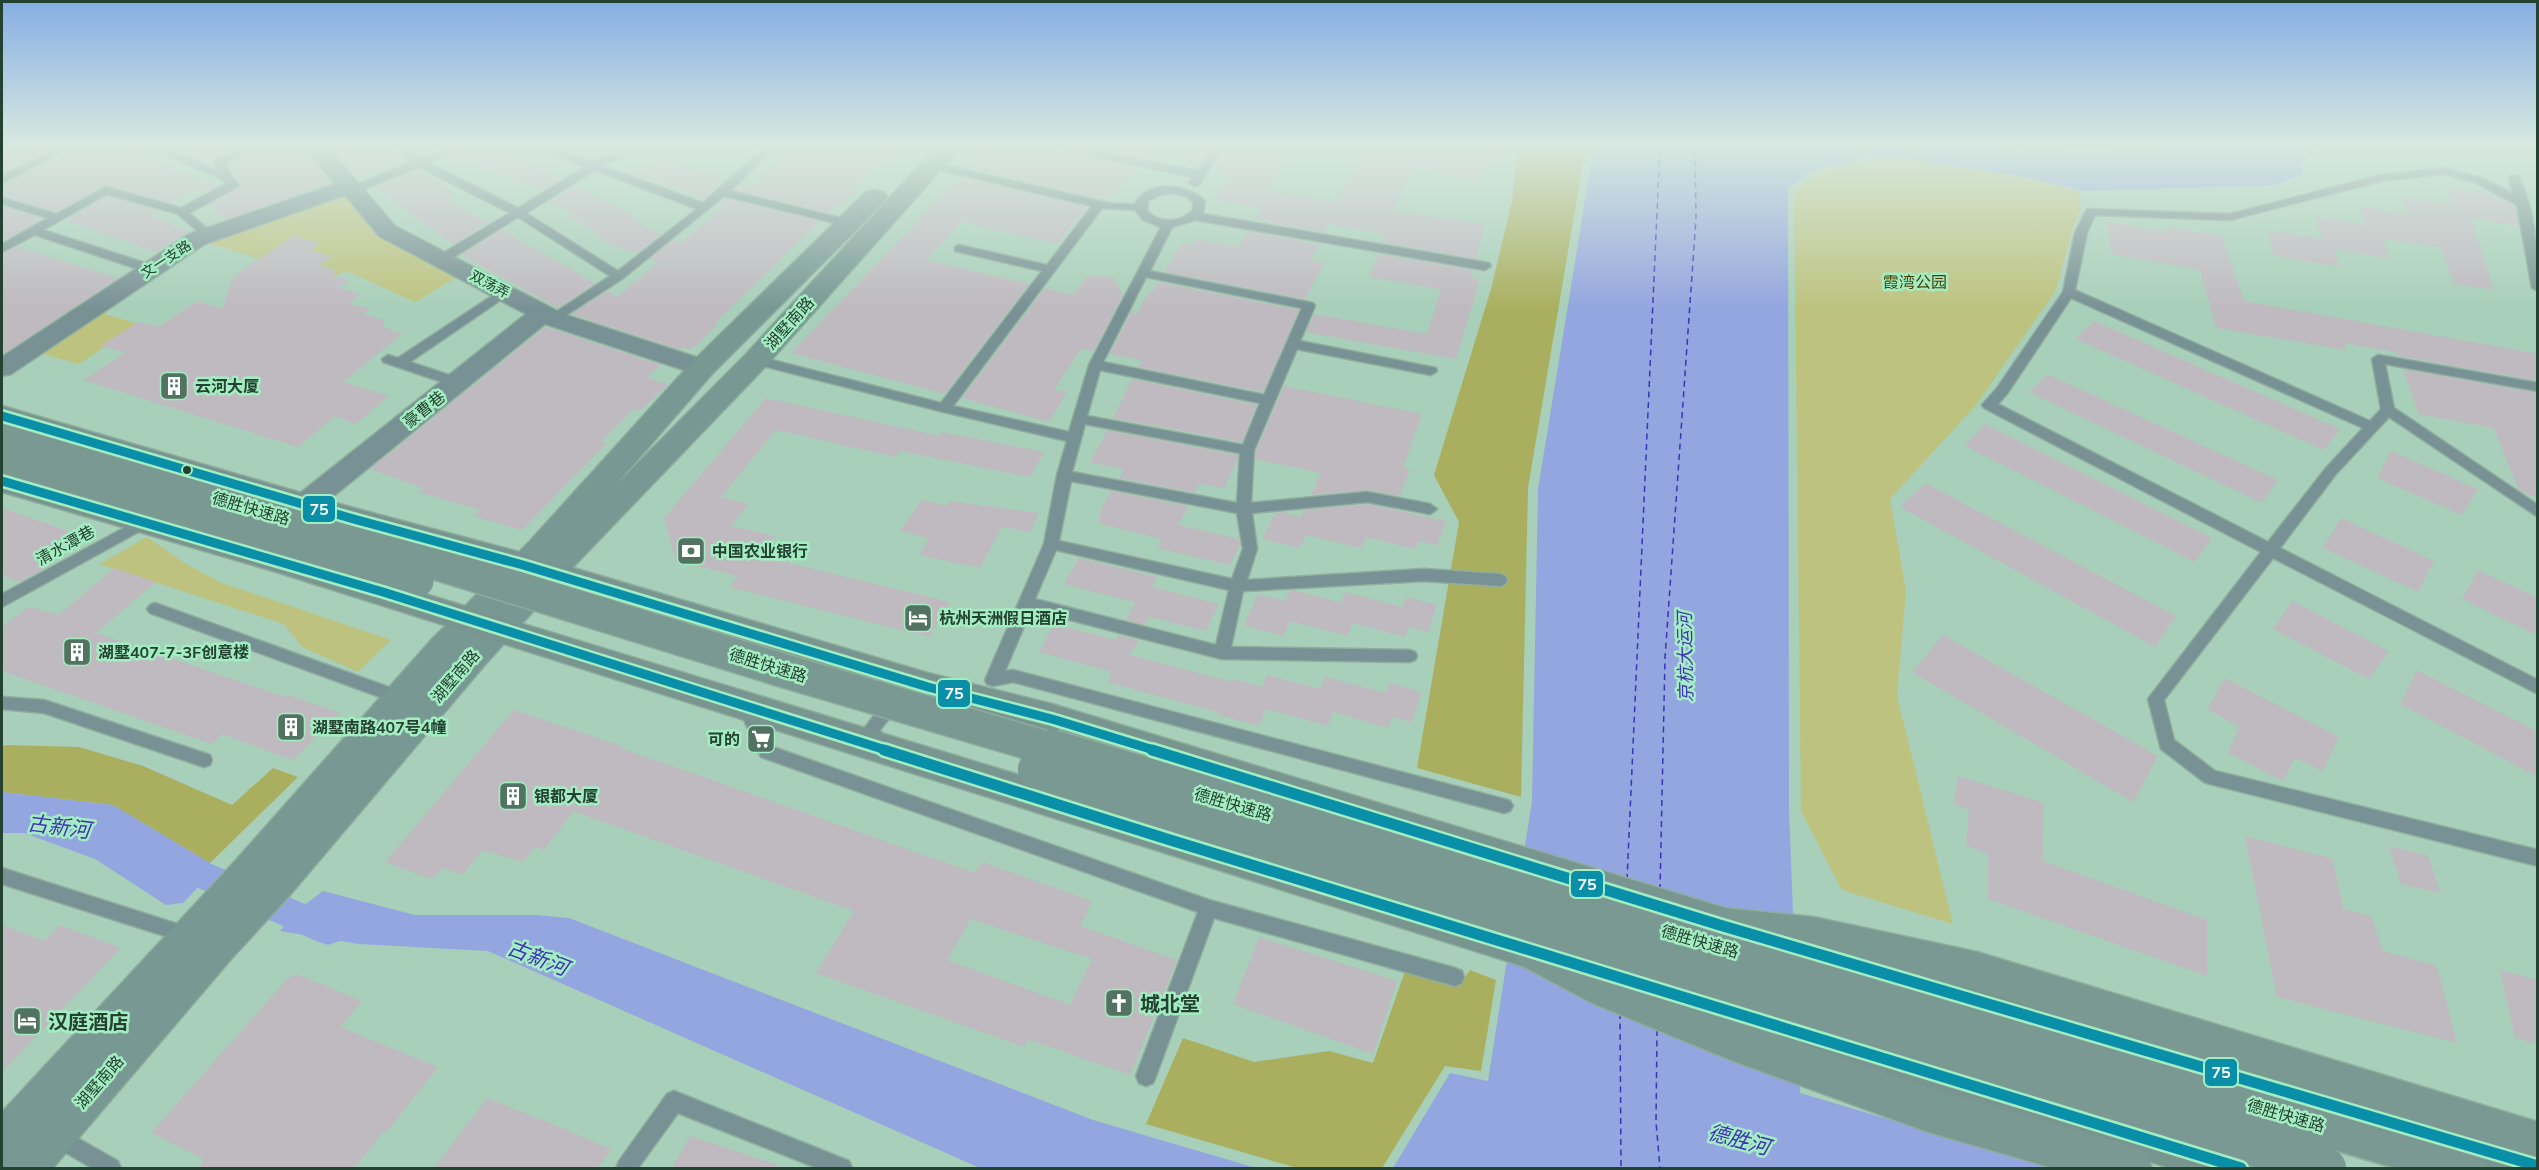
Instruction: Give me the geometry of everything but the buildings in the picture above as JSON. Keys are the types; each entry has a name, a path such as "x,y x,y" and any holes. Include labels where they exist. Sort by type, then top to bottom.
{"highway":[{"name":"德胜快速路","path":"2,435 352,537 785,671 2510,1159"},
{"name":"德胜快速路","path":"2,459 771,685 1734,988 2326,1168"},
{"path":"1723,926 1813,936 1977,971 2510,1159"},
{"path":"1531,950 1607,989 1728,1038 1928,1110 2129,1168"}],"main road":[{"name":"湖墅南路","path":"536,570 541,549 702,368 848,224 878,200"},
{"name":"湖墅南路","path":"263,877 399,699 484,625 536,570 756,360 895,200"},
{"path":"2,416 304,505 536,570 928,687 1052,719 1723,926"},
{"path":"2,481 146,520 746,708 2241,1168"},
{"name":"湖墅南路","path":"24,1168 22,1128 204,941 471,657 484,625"}],"street":[{"name":"文一支路","path":"2,368 197,239 316,200"},
{"name":"双荡弄","path":"361,200 387,231 548,316 702,368"},
{"name":"豪曹巷","path":"304,505 456,382 548,316"}],"lane":[{"path":"2,249 90,200"},
{"path":"140,200 183,212 208,235"},
{"path":"183,212 206,200"},
{"path":"492,200 519,213 618,276"},
{"path":"442,259 541,200"},
{"path":"682,200 705,208"},
{"path":"548,316 618,276 714,200"},
{"path":"752,200 848,224"},
{"path":"1085,200 1112,207 1140,207"},
{"path":"1144,200 1141,202 1141,212 1151,221 1168,224 1188,220 1195,216 1199,211 1197,200"},
{"path":"2297,200 2230,217 2091,211 2081,233 2069,292 2002,391 1989,405 2538,688"},
{"path":"2515,200 2522,203"},
{"path":"2521,200 2538,288"},
{"path":"2,201 58,218"},
{"path":"944,408 1099,204"},
{"path":"1195,216 1485,266"},
{"path":"1168,224 1095,365 1064,475 1051,544 1028,603 993,680 1013,676 1504,806"},
{"path":"34,231 151,269"},
{"path":"959,249 1050,269"},
{"path":"1142,273 1309,306 1247,450 1244,509 1250,549 1237,586 1222,653"},
{"path":"456,382 394,361 504,292"},
{"path":"2069,292 2373,427"},
{"path":"1293,344 1431,370"},
{"path":"2538,387 2378,359 2388,410 2538,512"},
{"path":"756,360 944,408 1074,438"},
{"path":"1095,365 1270,401"},
{"path":"2388,410 2331,471 2156,699 2167,744 2210,777 2538,858"},
{"path":"1080,419 1247,450"},
{"path":"1064,475 1244,509 1367,497 1430,509"},
{"name":"清水潭巷","path":"2,601 146,520"},
{"path":"1051,544 1237,586 1424,575 1500,580"},
{"path":"1028,603 1222,653 1409,656"},
{"path":"155,609 399,699"},
{"path":"884,750 871,730 900,694 928,687"},
{"path":"2,703 44,707 204,760"},
{"path":"746,708 767,752 1209,908 1455,977"},
{"path":"2,876 204,941"},
{"path":"1146,1076 1209,908"},
{"path":"626,1168 674,1101 842,1168"},
{"path":"22,1128 111,1168"}],"green space":[{"path":"327,200 361,200 381,234 459,276 415,302 347,271 327,280 205,242"},
{"path":"1577,200 1528,488 1521,797 1417,768 1459,522 1434,475 1491,289 1512,201"},
{"name":"霞湾公园","path":"1794,200 2079,200 2080,210 2056,290 1976,405 1890,499 1906,591 1897,696 1953,924 1842,890 1801,811"},
{"path":"99,312 138,324 79,364 36,352"},
{"path":"147,537 186,564 222,583 391,640 358,672 302,647 284,624 99,564"},
{"path":"2,746 79,747 143,766 232,805 273,768 298,777 210,863 113,805 2,792"},
{"path":"1398,966 1459,985 1470,970 1496,980 1481,1071 1445,1066 1382,1168 1297,1168 1146,1124 1183,1038 1254,1062 1329,1051 1373,1063 1404,974"}],"water":[{"path":"1585,200 1788,200 1789,810 1800,1093 2053,1168 1393,1168 1450,1073 1488,1081 1532,801 1538,489"},
{"path":"2,792 113,805 210,863 204,881 183,903 166,905 95,859 24,833 2,833"},
{"path":"323,891 415,915 536,915 569,918 1093,1120 1256,1168 980,1168 488,951 359,944 280,931 299,909"}],"waterway":[{"name":"古新河","path":"174,862 328,930"}],"ferry route":[{"path":"1627,880 1658,200"},
{"path":"1660,890 1665,658 1696,200"},
{"path":"1620,1013 1621,1168"},
{"path":"1657,1030 1656,1122 1660,1168"}],"transit line":[{"name":"75","path":"2,416 350,518 523,565 928,687 1052,719 1723,926 2538,1166"},
{"name":"75","path":"2,481 383,592 1167,839 2241,1168"}],"place":[{"name":"云河大厦","path":"174,386"},
{"name":"中国农业银行","path":"691,551"},
{"name":"杭州天洲假日酒店","path":"918,618"},
{"name":"湖墅407-7-3F创意楼","path":"77,652"},
{"name":"湖墅南路407号4幢","path":"291,727"},
{"name":"可的","path":"761,739"},
{"name":"银都大厦","path":"513,796"},
{"name":"城北堂","path":"1119,1003"},
{"name":"汉庭酒店","path":"27,1021"}],"water label":[{"name":"京杭大运河","path":"1685,657"},
{"name":"德胜河","path":"1739,1139"}]}
